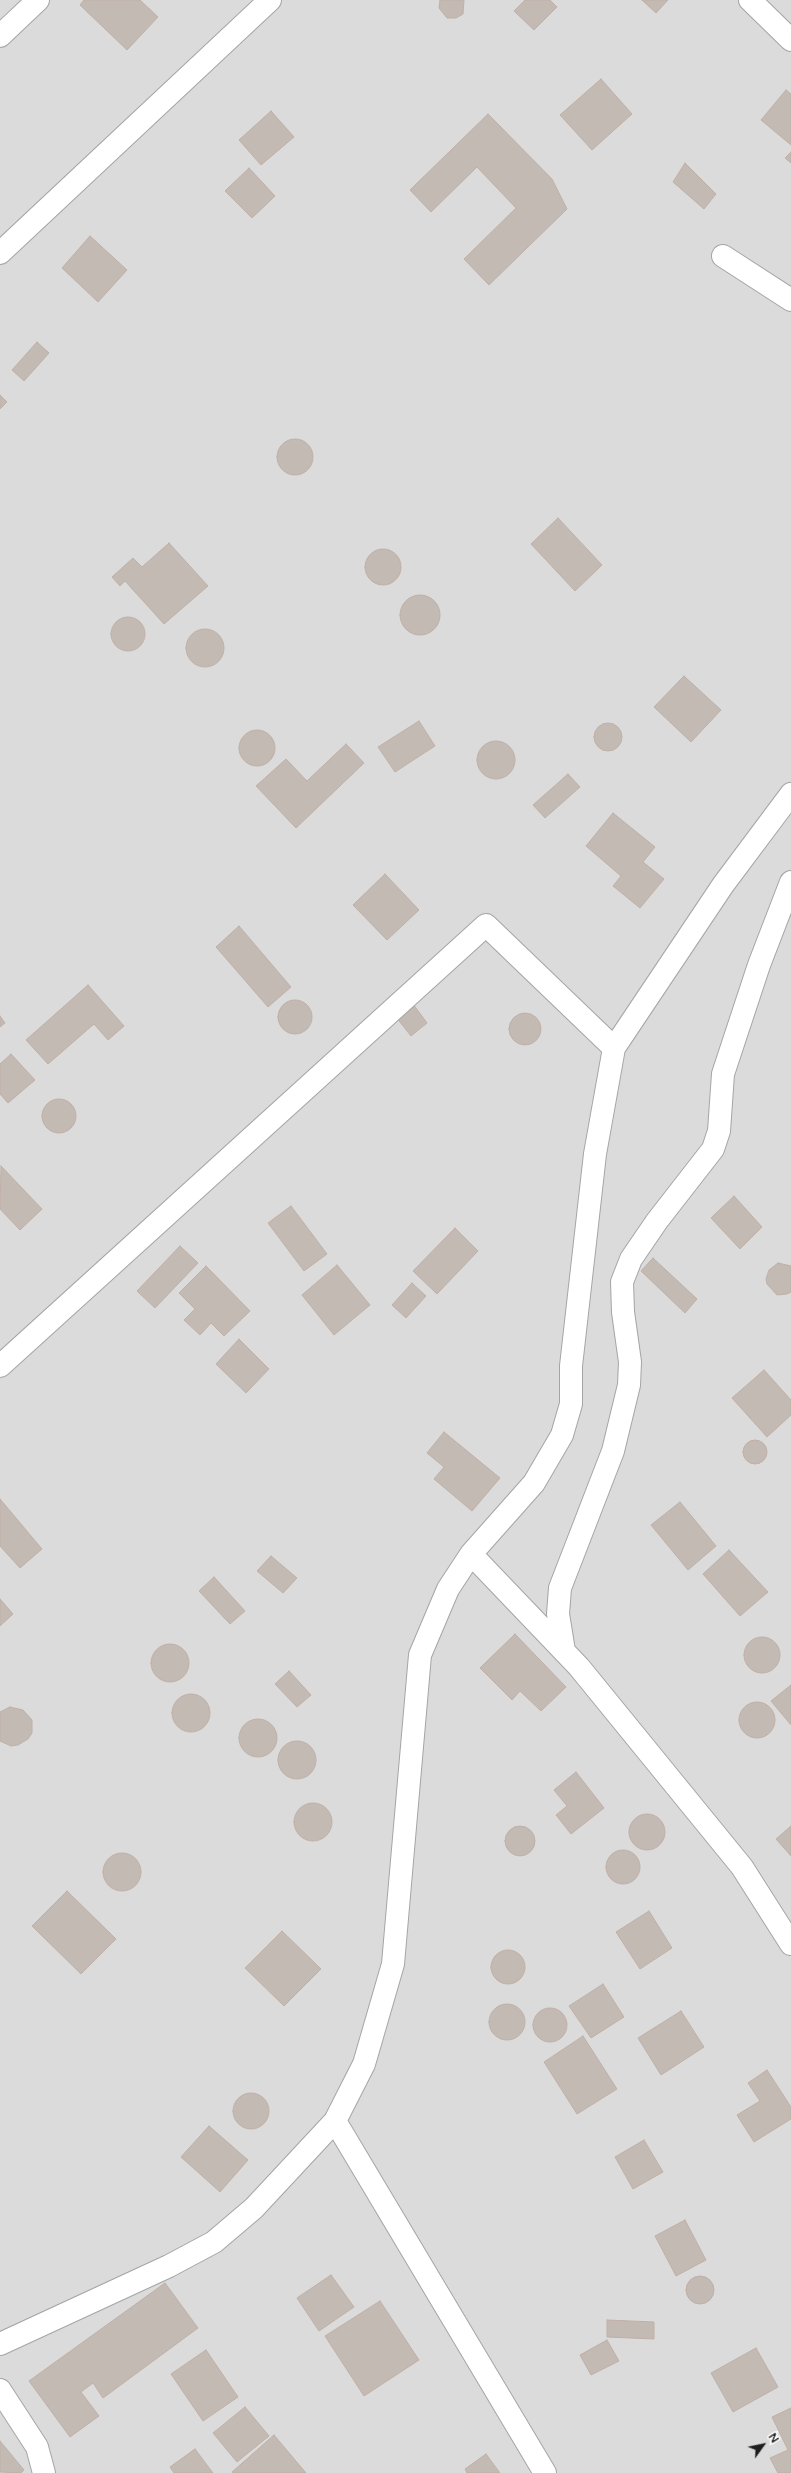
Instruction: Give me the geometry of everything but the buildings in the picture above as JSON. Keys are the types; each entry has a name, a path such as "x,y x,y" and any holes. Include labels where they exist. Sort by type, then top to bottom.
{"street":[{"path":"0,36 38,0"},
{"path":"0,253 270,0"},
{"path":"750,0 791,40"},
{"path":"723,256 791,300"},
{"path":"0,2344 169,2266 214,2242 254,2208 335,2121 364,2064 393,1964 420,1655 448,1589 471,1554 534,1483 562,1435 571,1404 572,1366 595,1154 614,1048 723,885 791,794"},
{"path":"564,1651 558,1614 560,1588 613,1452 629,1385 630,1362 623,1312 622,1282 631,1259 657,1221 713,1149 721,1117 723,1074 759,965 791,882"},
{"path":"0,1366 486,925 614,1048"},
{"path":"471,1554 579,1666 742,1867 791,1944"},
{"path":"335,2121 545,2473"},
{"path":"0,2390 37,2447 44,2473"}],"shaded area":[{"path":"0,0 791,0 791,2473 0,2473"}]}
